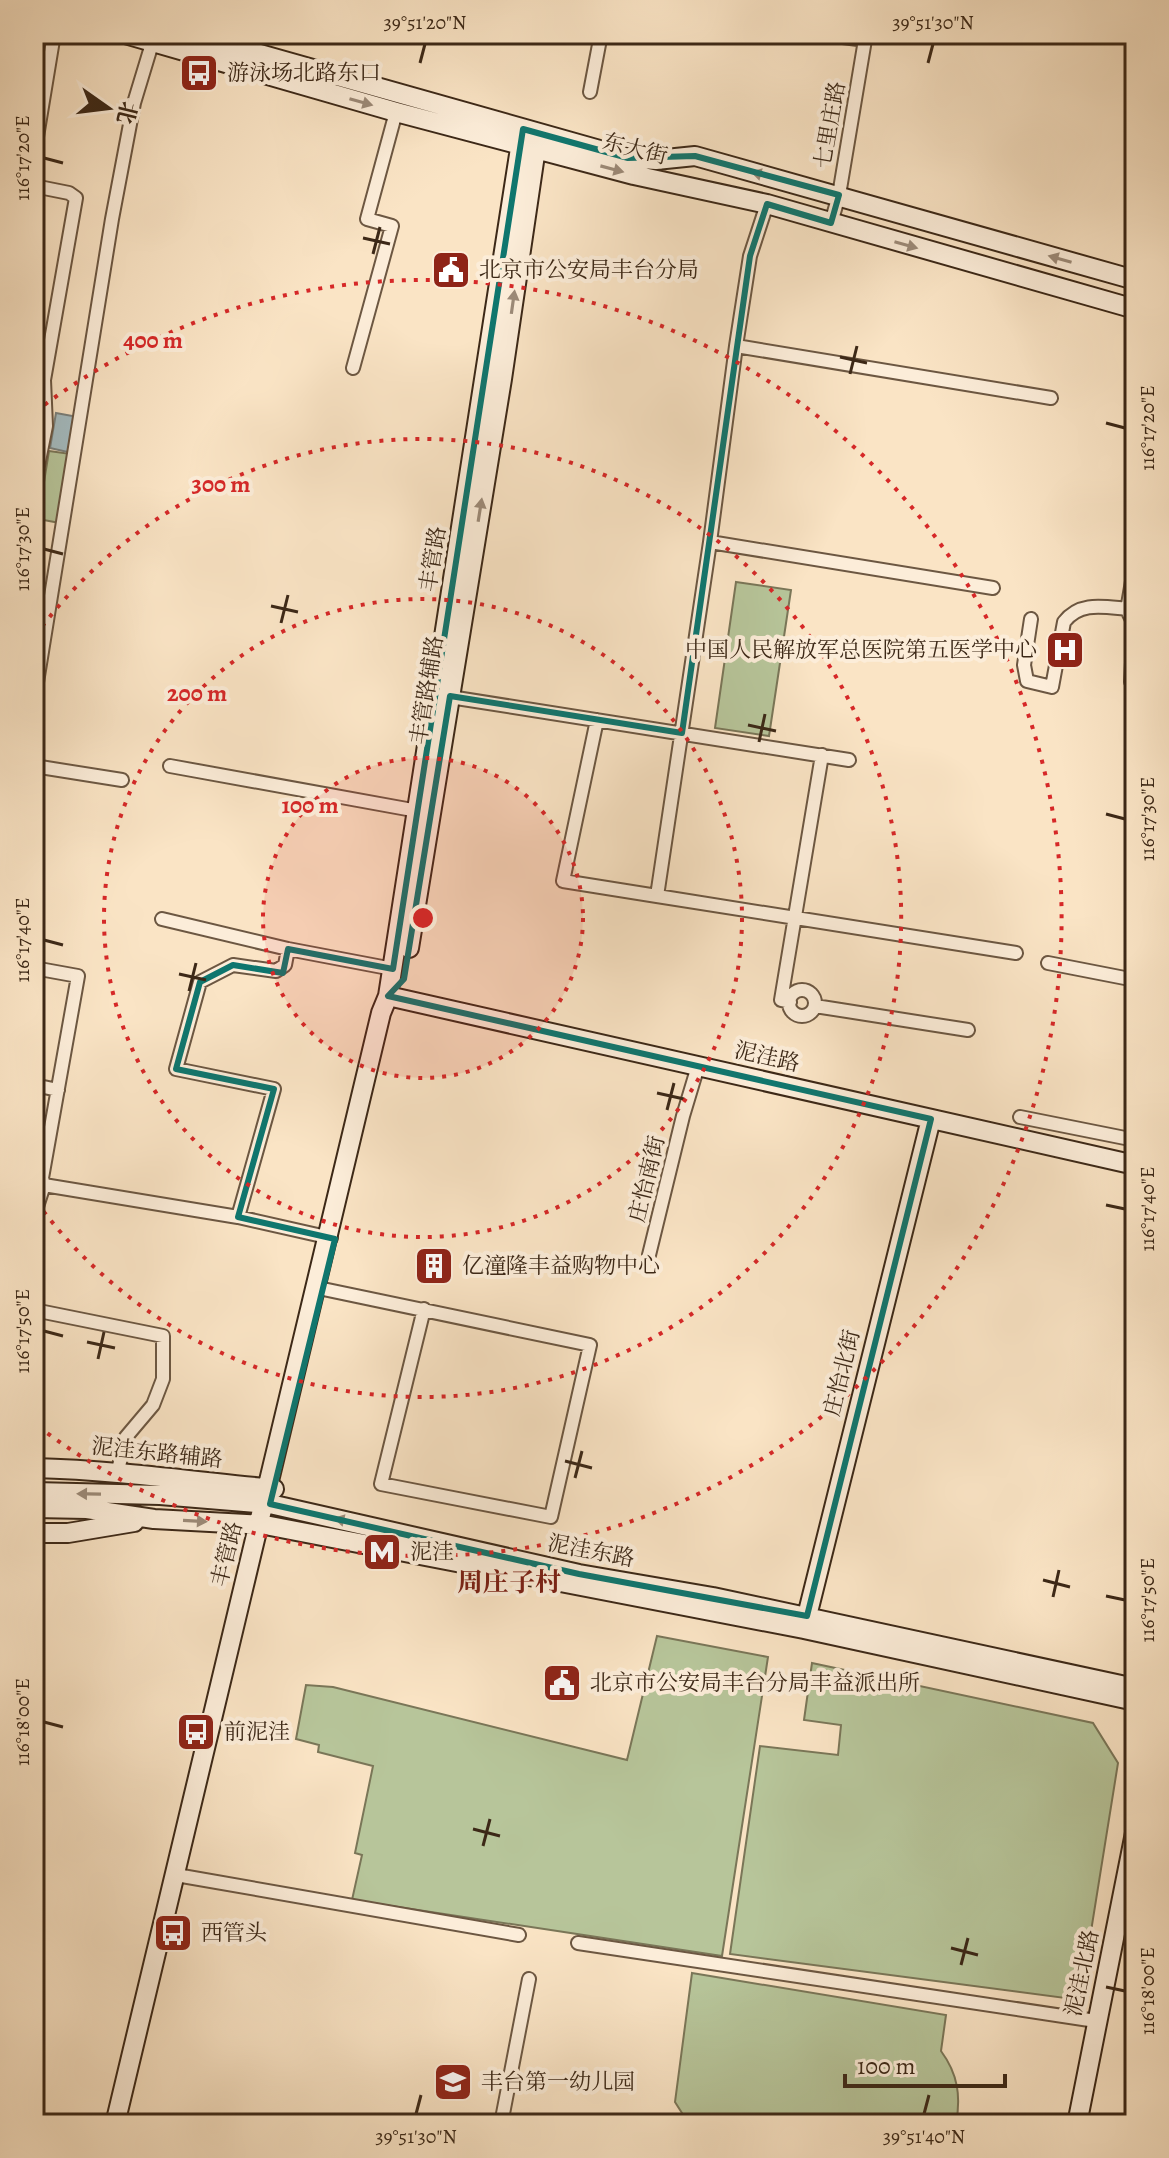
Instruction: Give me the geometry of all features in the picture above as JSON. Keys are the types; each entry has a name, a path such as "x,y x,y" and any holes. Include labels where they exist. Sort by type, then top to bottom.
{"main road":[{"name":"东大街","path":"125,34 154,38 396,112 527,141 628,158 656,160 688,157 839,195 1135,280"},
{"name":"东大街","path":"189,34 634,175 767,204 1135,309"},
{"name":"丰管路辅路","path":"388,996 404,979 502,379 527,141"},
{"name":"丰管路","path":"115,2124 332,1238 381,1013 388,996 527,141"},
{"path":"688,157 682,162 680,172 682,180 689,187"},
{"path":"481,411 502,379"},
{"path":"418,814 426,846"},
{"name":"泥洼路","path":"388,996 1135,1165"},
{"name":"庄怡北街","path":"804,1628 931,1119"},
{"name":"丰管路","path":"269,1496 323,1289 332,1238"},
{"name":"泥洼东路辅路","path":"34,1468 96,1470 269,1496"},
{"name":"泥洼东路","path":"34,1492 269,1496 579,1574 713,1597 804,1628 1135,1701"},
{"name":"泥洼东路","path":"34,1508 87,1509 154,1519 262,1524 1135,1688"},
{"path":"34,1533 68,1533 154,1519"},
{"name":"丰管路","path":"124,2124 262,1524"},
{"name":"泥洼北路","path":"1077,2124 1135,1833"}],"street":[{"path":"34,155 54,34"},
{"path":"590,92 601,34"},
{"path":"821,34 865,37"},
{"name":"七里庄路","path":"831,223 839,195 865,37"},
{"path":"34,701 112,219 134,103 154,38"},
{"path":"353,368 392,226 367,219 396,112"},
{"path":"34,186 69,193 76,198 39,379 46,426 34,486"},
{"path":"657,896 750,256 767,204"},
{"path":"736,346 1051,398"},
{"path":"710,542 993,588"},
{"path":"1135,564 1128,609 1134,624 1131,682 1135,683"},
{"path":"1031,619 1024,665 1027,681 1052,687 1064,622 1070,614 1089,606 1128,609"},
{"path":"450,697 849,760"},
{"path":"597,720 563,881 1016,953"},
{"path":"822,755 781,1000 790,1002 794,993 806,991 813,996 815,1006 968,1030"},
{"path":"34,766 122,780"},
{"path":"170,766 418,814"},
{"path":"162,919 288,949 393,969"},
{"path":"238,1217 274,1089 176,1069 200,982 233,965 276,971 285,965 288,949"},
{"path":"1048,963 1135,980"},
{"path":"34,968 78,976 42,1178 44,1185 34,1216"},
{"name":"庄怡南街","path":"649,1255 698,1066"},
{"path":"34,1085 58,1090"},
{"path":"1020,1117 1135,1140"},
{"path":"44,1185 238,1217 332,1238"},
{"path":"323,1289 424,1309 590,1345 551,1517 381,1484 424,1309"},
{"path":"34,1310 163,1336 163,1379 153,1405 126,1437 119,1466"},
{"path":"182,1876 519,1935"},
{"path":"578,1943 1096,2021"},
{"path":"501,2124 529,1979"}],"highlighted area":[{"path":"523,129 628,158 695,156 839,195 831,223 767,204 750,256 682,733 450,696 404,979 388,996 931,1119 807,1616 579,1574 270,1504 335,1239 238,1217 274,1089 176,1069 200,982 233,965 283,973 288,949 393,969"}],"green space":[{"path":"49,451 71,454 60,523 38,519"},
{"path":"736,582 791,590 769,736 715,728"},
{"path":"657,1636 768,1657 722,1956 352,1900 362,1855 355,1853 373,1766 318,1752 319,1745 296,1739 306,1685 333,1687 627,1760"},
{"path":"812,1663 1093,1723 1118,1763 1080,2000 730,1954 760,1746 838,1755 841,1725 804,1720"},
{"path":"692,1973 946,2015 941,2051 957,2086 956,2124 689,2124 675,2102"}],"water":[{"path":"56,413 78,417 72,453 50,448"}],"place":[{"name":"游泳场北路东口","path":"199,73"},
{"name":"北京市公安局丰台分局","path":"451,270"},
{"name":"中国人民解放军总医院第五医学中心","path":"1065,650"},
{"name":"亿潼隆丰益购物中心","path":"434,1266"},
{"name":"泥洼","path":"382,1552"},
{"name":"北京市公安局丰台分局丰益派出所","path":"562,1683"},
{"name":"前泥洼","path":"196,1732"},
{"name":"西管头","path":"173,1933"},
{"name":"丰台第一幼儿园","path":"453,2082"}],"district":[{"name":"周庄子村","path":"509,1582"}]}
